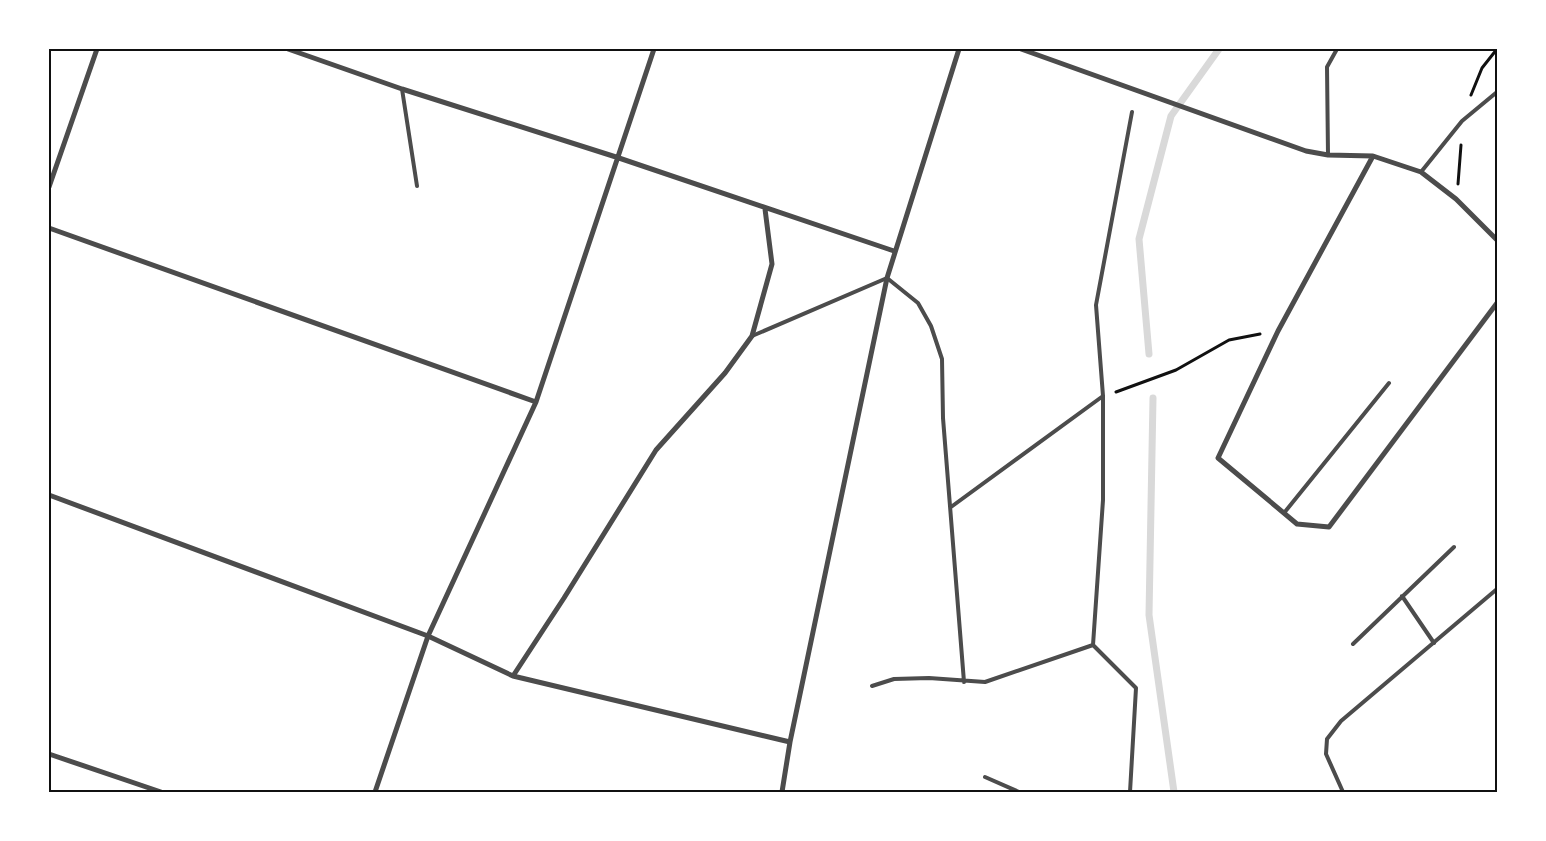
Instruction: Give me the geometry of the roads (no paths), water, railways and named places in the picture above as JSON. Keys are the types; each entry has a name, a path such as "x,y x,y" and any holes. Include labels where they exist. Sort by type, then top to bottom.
{"street":[{"path":"49,187 97,49"},
{"path":"288,49 402,89 616,157 894,251"},
{"path":"375,792 428,636 536,402 560,335 616,157 654,49"},
{"path":"782,792 790,742 887,278 959,49"},
{"path":"1021,49 1306,151 1328,155 1373,156 1421,172 1456,199 1497,240"},
{"path":"1373,156 1278,331 1218,458 1297,524 1329,527 1497,303"},
{"path":"513,676 656,450 725,373 752,336 772,264 765,208"},
{"path":"49,228 536,402"},
{"path":"49,495 428,636 513,676 790,742"},
{"path":"49,754 161,792"}],"lane":[{"path":"1328,155 1327,67 1337,49"},
{"path":"402,89 418,186"},
{"path":"1421,172 1462,121 1497,92"},
{"path":"1130,792 1136,688 1093,644 1103,500 1103,396 1096,305 1132,112"},
{"path":"752,336 887,278 918,303 931,326 942,359 943,418 964,682"},
{"path":"1284,513 1389,384"},
{"path":"951,507 1103,396"},
{"path":"1353,644 1454,547"},
{"path":"1343,792 1326,754 1326,739 1341,721 1497,589"},
{"path":"1402,596 1434,643"},
{"path":"872,686 894,679 929,678 985,682 1093,644"},
{"path":"985,777 1019,792"},
{"path":"140,785 141,792"}],"waterway":[{"path":"1149,354 1139,239 1171,116 1219,49"},
{"path":"1153,398 1149,615 1174,792"}]}
